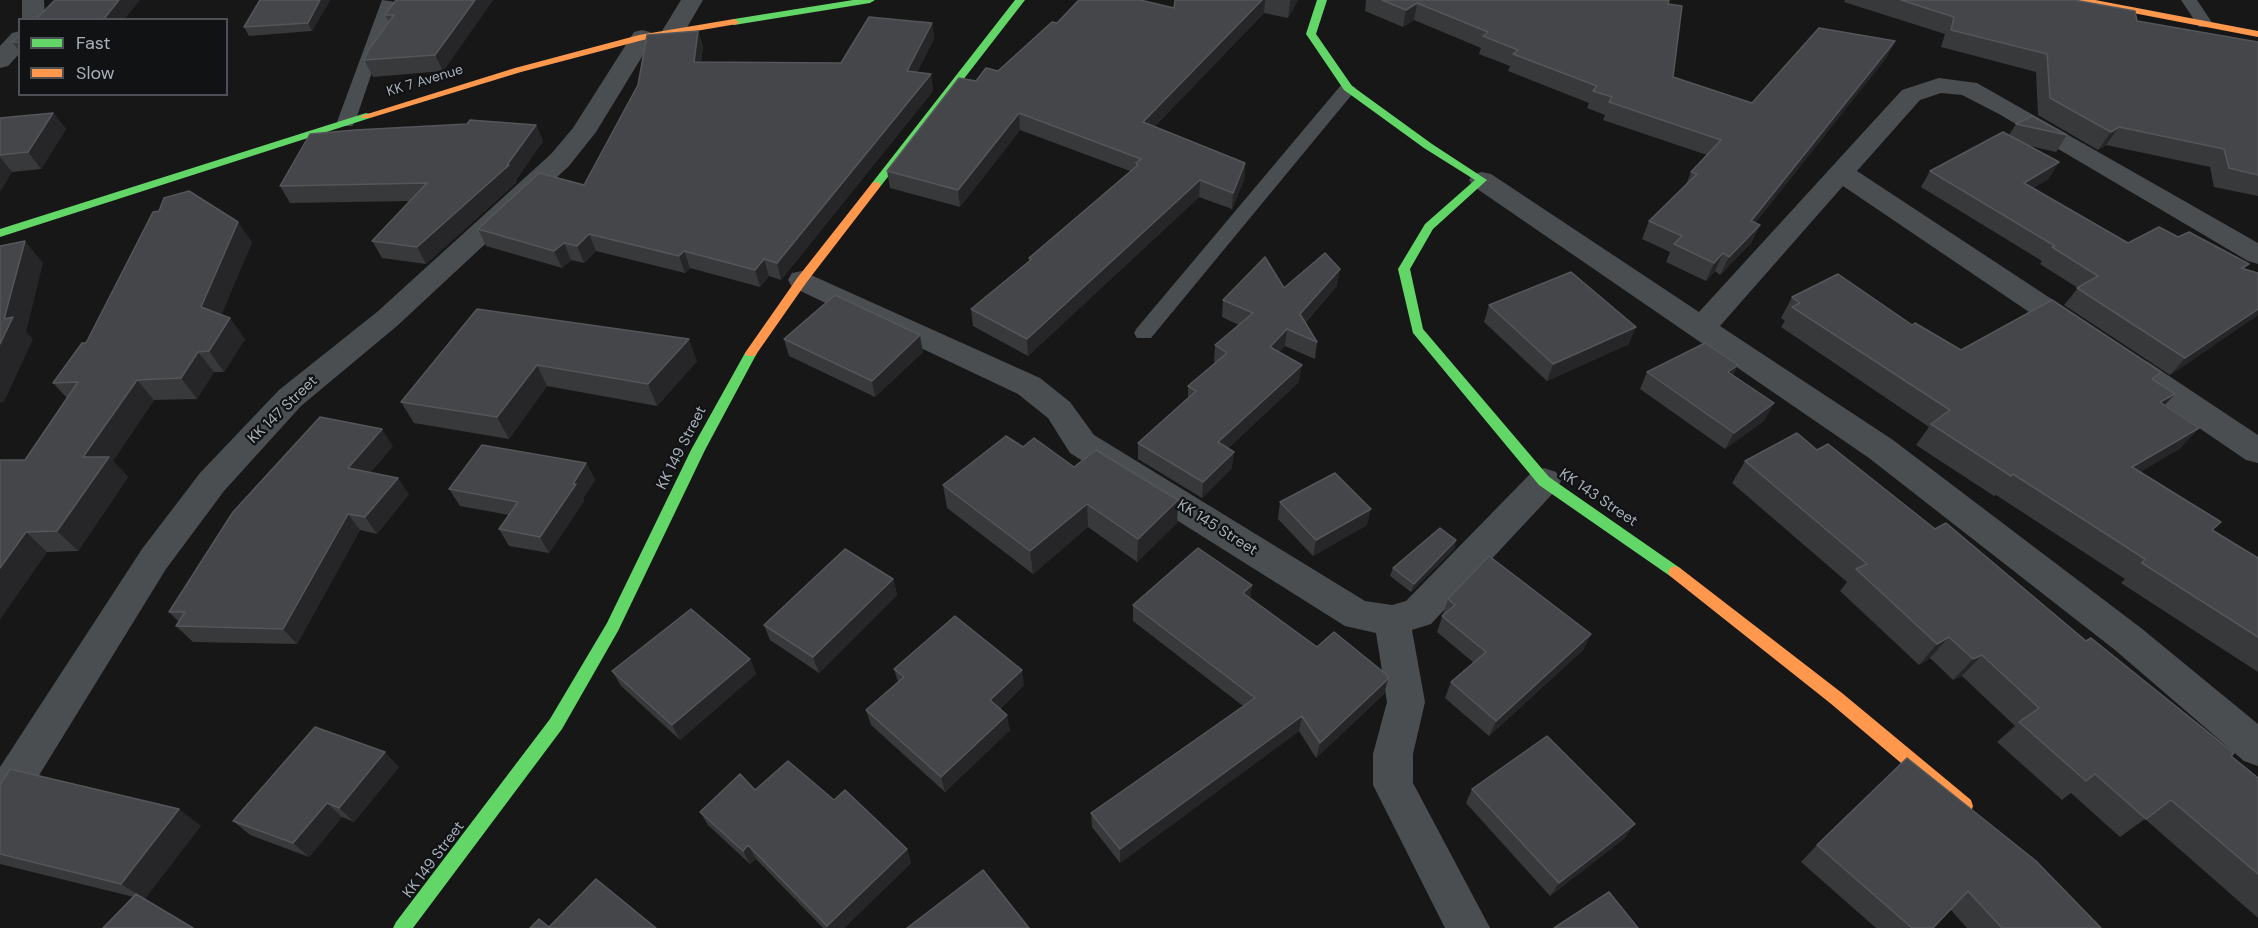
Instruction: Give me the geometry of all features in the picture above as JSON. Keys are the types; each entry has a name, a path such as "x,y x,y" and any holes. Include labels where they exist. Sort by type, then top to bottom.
{"street":[{"path":"33,0 34,18"},
{"path":"674,31 692,0"},
{"name":"KK 7 Avenue","path":"0,233 346,122 518,70 642,37 870,0"},
{"name":"KK 149 Street","path":"402,928 556,724 613,627 698,450 752,351 802,280 1020,0"},
{"path":"1322,0 1311,34 1348,88 1428,146 1881,449 2128,639 2258,748"},
{"path":"2081,0 2258,34"},
{"name":"KK 147 Street","path":"0,803 154,559 212,482 290,398 387,319 560,160 584,132 642,37"},
{"path":"0,61 18,40"},
{"path":"1701,328 1911,95 1939,84 1968,88 2008,109 2258,255"},
{"path":"1841,172 2258,451"},
{"name":"KK 143 Street","path":"1482,180 1429,227 1404,269 1417,330 1544,481 1688,582 1836,698 1978,817"},
{"name":"KK 145 Street","path":"802,280 1029,386 1059,410 1082,444 1358,615 1392,620 1418,613 1544,481"},
{"path":"1392,620 1406,702 1393,754 1393,784 1468,928"}],"lane":[{"path":"2189,0 2205,24"},
{"path":"346,122 388,2"},
{"path":"1144,333 1348,88"}],"building":[{"path":"55,0 119,0 105,18 37,18"},
{"path":"260,0 320,0 308,23 244,27"},
{"path":"396,0 475,0 435,55 364,60 369,49 394,15 385,15"},
{"path":"1079,0 1140,0 1174,8 1175,0 1262,0 1143,122 1245,163 1233,193 1200,180 1027,339 971,309 1032,259 1029,258 1138,165 1136,163 1141,159 1019,113 958,190 887,171 959,78 976,81 986,68 998,71 1052,22 1057,23"},
{"path":"1382,0 1669,0 1668,4 1682,6 1673,77 1752,103 1819,28 1895,41 1751,221 1760,225 1729,257 1723,253 1714,263 1674,244 1682,236 1649,221 1697,174 1691,172 1721,140 1609,102 1612,97 1593,91 1597,86 1513,54 1518,50 1483,36 1488,32 1417,3 1406,10"},
{"path":"1901,0 2074,0 2135,11 2137,21 2258,42 2258,175 2229,168 2224,149 2119,127 2111,132 2050,98 2047,54 1951,30 1954,17"},
{"path":"869,17 932,23 907,71 931,74 777,263 764,259 755,270 684,251 679,256 589,234 577,246 564,243 554,251 478,229 539,173 584,185 638,85 647,35 698,31 694,62 841,63"},
{"path":"53,113 28,152 0,155 0,118"},
{"path":"2032,116 2067,135 2016,124"},
{"path":"470,120 536,125 507,165 509,165 417,247 372,241 427,183 280,186 310,134 467,124"},
{"path":"2003,132 2059,162 2024,183 2128,243 2159,227 2178,237 2189,232 2249,264 2241,268 2258,273 2258,309 2185,358 2077,288 2098,276 2052,247 2055,246 1930,171"},
{"path":"189,191 238,222 201,307 230,318 209,351 198,352 181,378 137,380 83,457 109,457 57,531 26,532 0,568 0,460 25,460 78,382 53,383 82,343 86,343 153,212 159,211 164,198"},
{"path":"25,241 4,319 13,317 0,344 0,246"},
{"path":"1325,253 1340,269 1300,314 1317,342 1287,329 1270,347 1302,365 1218,442 1234,452 1203,482 1138,443 1196,391 1188,386 1227,353 1215,345 1253,313 1223,300 1265,257 1284,288"},
{"path":"1571,272 1636,327 1553,364 1489,305"},
{"path":"1838,274 1912,325 1915,323 1961,350 2052,300 2161,372 2152,379 2175,394 2160,402 2199,428 2132,467 2221,522 2212,530 2258,558 2258,637 2142,563 2145,559 1931,424 1950,410 1792,307 1800,303 1792,297"},
{"path":"835,295 920,335 872,381 784,339"},
{"path":"477,309 689,339 648,384 537,365 497,417 401,402"},
{"path":"1705,343 1738,365 1728,372 1774,403 1734,433 1647,372"},
{"path":"320,417 382,429 348,468 398,478 365,517 348,514 283,629 176,626 185,612 169,612 233,512"},
{"path":"1797,433 1817,450 1828,444 1935,529 1946,523 2086,641 2091,638 2234,753 2231,756 2258,778 2258,874 2171,800 2146,819 2095,774 2086,781 2019,722 2039,708 1982,655 1973,659 1949,637 1937,644 1856,569 1867,564 1745,461"},
{"path":"1006,436 1023,447 1034,438 1074,467 1096,450 1178,500 1138,539 1087,504 1030,551 943,485"},
{"path":"482,445 586,463 573,484 576,484 540,537 499,529 518,502 449,489"},
{"path":"1335,473 1371,509 1316,540 1280,502"},
{"path":"1440,528 1456,540 1414,584 1393,568"},
{"path":"1198,548 1252,585 1243,593 1317,647 1334,632 1387,675 1388,679 1320,743 1302,716 1120,849 1091,813 1255,698 1133,605"},
{"path":"845,549 893,579 813,657 764,625"},
{"path":"1489,556 1591,634 1496,721 1451,682 1486,652 1442,616 1455,605 1448,599"},
{"path":"691,609 750,659 672,725 612,671"},
{"path":"955,616 1022,670 990,700 1007,715 941,777 866,710 904,677 894,669"},
{"path":"315,727 385,752 339,808 327,803 293,843 233,821"},
{"path":"1547,736 1635,824 1559,883 1472,789"},
{"path":"1907,758 2036,861 2101,928 2002,928 1968,891 1933,928 1912,928 1817,845"},
{"path":"788,761 834,800 845,790 907,849 827,926 748,845 743,851 700,812 740,774 755,790"},
{"path":"10,769 179,809 121,884 0,854 0,785"},
{"path":"983,870 1029,928 907,928"},
{"path":"596,879 656,928 530,928 539,919 549,927"},
{"path":"1609,892 1638,928 1554,928"},
{"path":"136,894 193,928 103,928"}],"traffic: fast":[{"path":"734,22 870,0"},
{"path":"876,185 1020,0"},
{"path":"1322,0 1311,34 1348,88 1428,146 1482,180 1429,227 1404,269 1417,330 1544,481 1675,572"},
{"path":"0,233 366,116"},
{"path":"402,928 556,724 613,627 698,450 751,353"}],"traffic: slow":[{"path":"2081,0 2258,34"},
{"path":"366,116 518,70 642,37 734,22"},
{"path":"751,353 802,280 876,185"},
{"path":"1675,572 1836,698 1965,806"}]}
